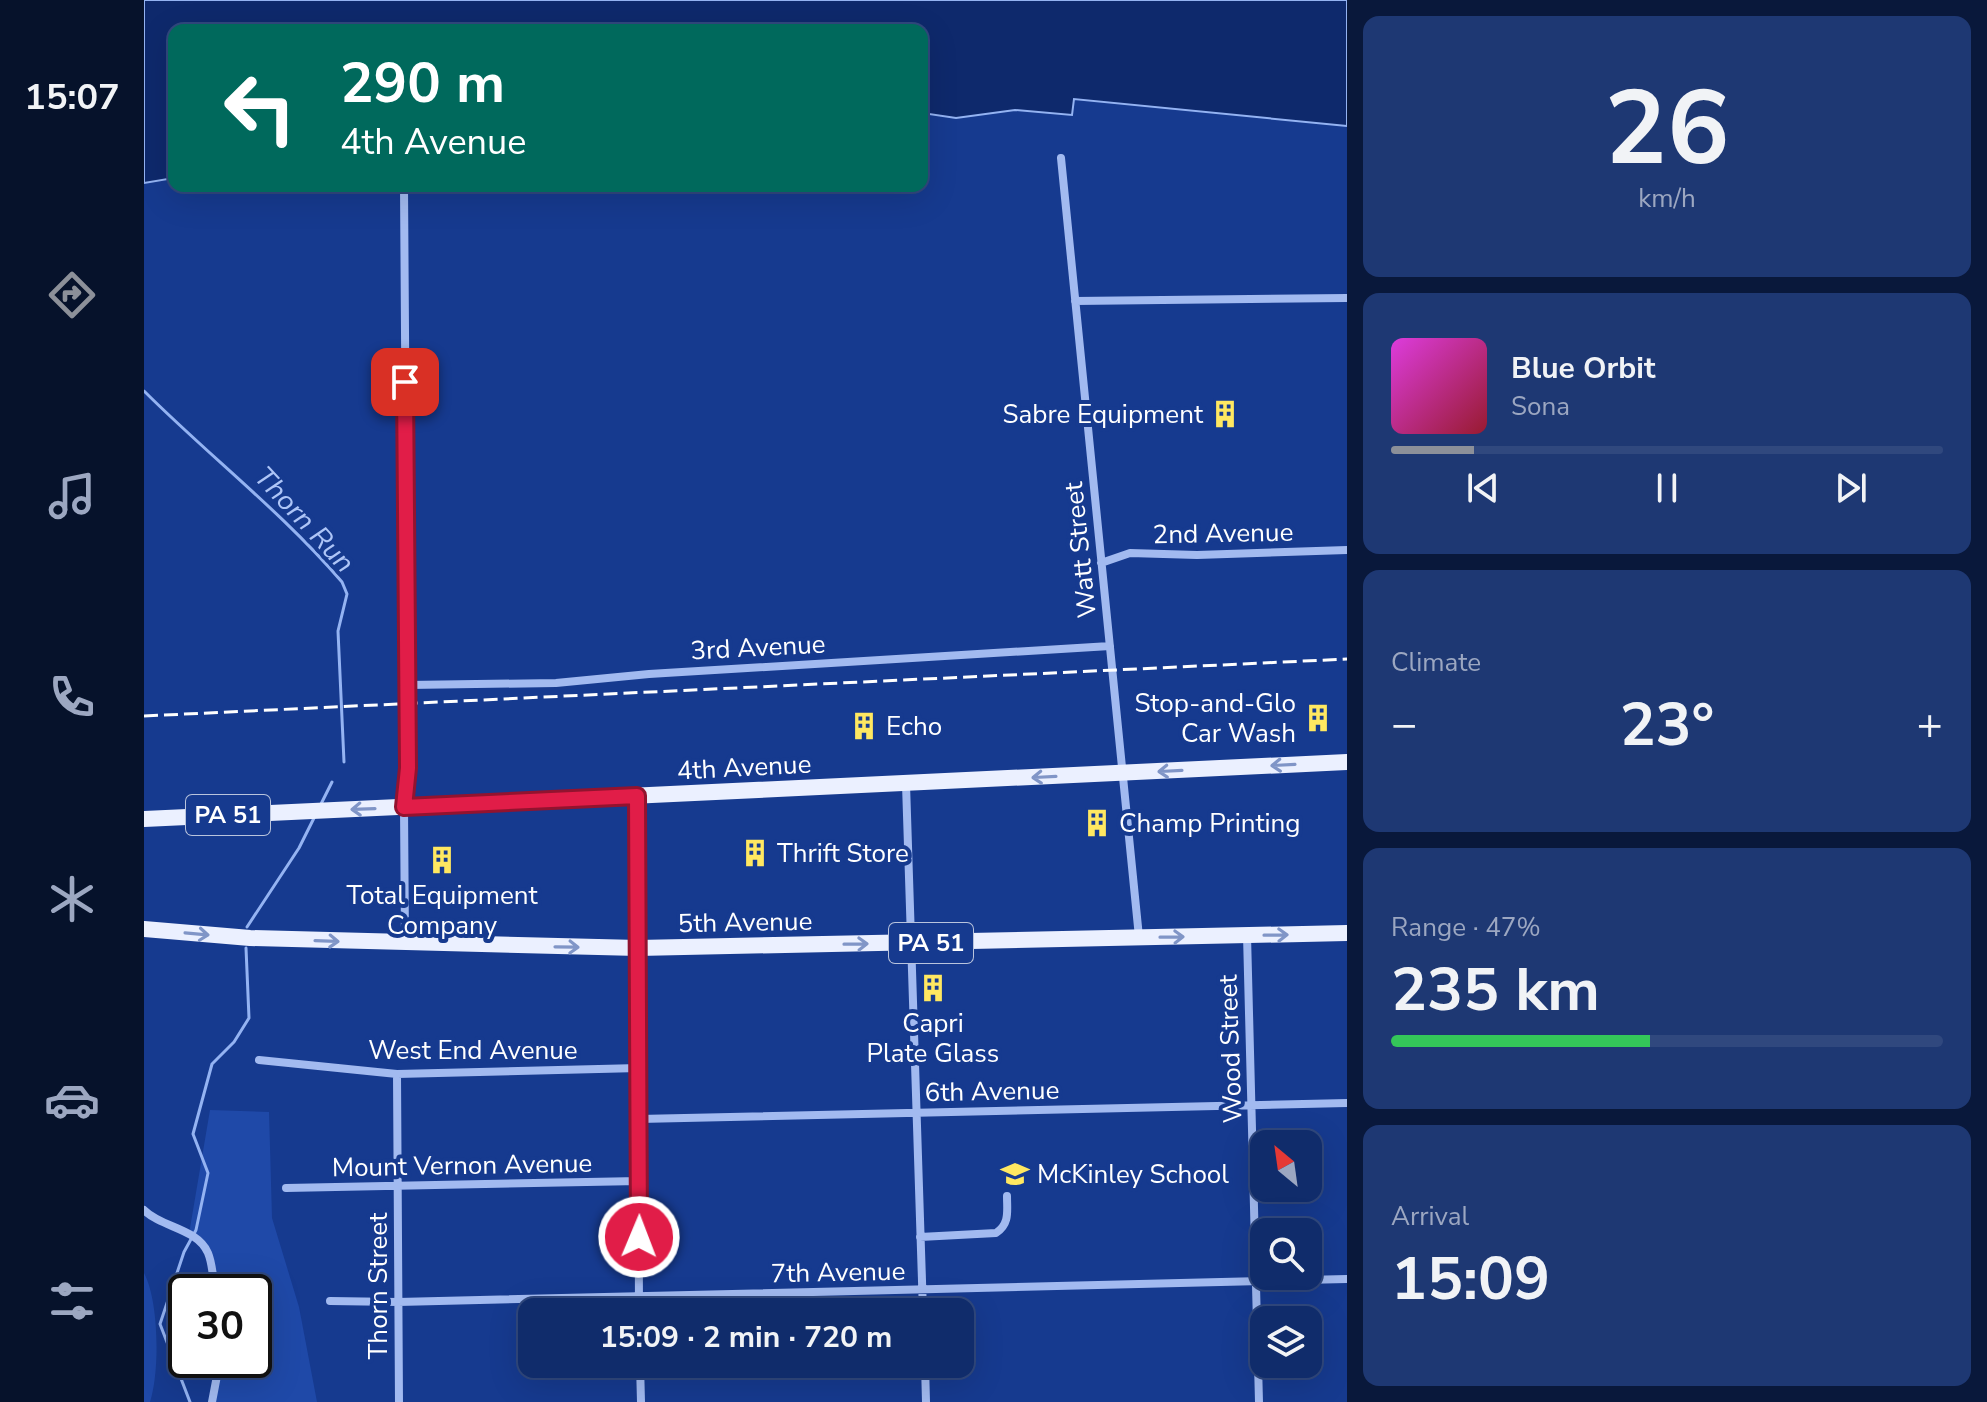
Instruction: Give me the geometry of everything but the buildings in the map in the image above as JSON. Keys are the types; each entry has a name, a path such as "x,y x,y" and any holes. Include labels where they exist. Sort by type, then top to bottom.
{"main road":[{"name":"4th Avenue","path":"144,819 1347,762"},
{"name":"5th Avenue","path":"144,929 241,938 638,948 1347,933"}],"street":[{"name":"Watt Street","path":"1061,158 1139,937"},
{"path":"404,192 408,685 408,768 404,807 405,943"},
{"path":"1075,301 1347,298"},
{"name":"2nd Avenue","path":"1101,563 1130,553 1197,555 1347,550"},
{"name":"3rd Avenue","path":"408,685 556,683 664,673 1110,646"},
{"path":"906,784 922,1298"},
{"path":"637,796 638,1296"},
{"name":"Wood Street","path":"1247,935 1254,1218"},
{"name":"West End Avenue","path":"259,1060 397,1074 639,1068"},
{"name":"Thorn Street","path":"397,1074 399,1402"},
{"name":"6th Avenue","path":"639,1119 1347,1103"},
{"name":"Mount Vernon Avenue","path":"286,1188 639,1181"},
{"path":"920,1237 990,1236 1006,1224 1007,1196"},
{"path":"144,1210 162,1223 193,1236 207,1251 211,1274"},
{"name":"7th Avenue","path":"1322,1280 1347,1279"},
{"name":"7th Avenue","path":"330,1301 1250,1282"},
{"name":"Wood Street","path":"1256,1290 1259,1402"},
{"path":"212,1402 217,1378"},
{"path":"640,1378 641,1402"},
{"path":"925,1378 926,1402"}],"shaded area":[{"path":"144,0 1347,0 1347,126 1074,99 1072,115 1015,110 956,118 928,114 928,24 168,24 168,179 144,183"},
{"path":"210,1110 269,1112 272,1218 299,1307 317,1402 212,1402 217,1378 272,1378 272,1274 211,1274 207,1251 189,1234"},
{"path":"144,1273 153,1301 156,1336 150,1402 144,1402"}],"waterway":[{"name":"Thorn Run","path":"144,391 295,532 342,582 347,594 338,631 344,762"},
{"name":"Thorn Run","path":"321,804 332,782"},
{"name":"Thorn Run","path":"247,927 299,848 314,818"},
{"name":"Thorn Run","path":"190,1402 160,1324 184,1252 196,1230 208,1173 193,1134 212,1064 234,1042 249,1018 246,948"}],"railway":[{"path":"144,716 1347,659"}],"place":[{"name":"Sabre Equipment","path":"1225,414"},
{"name":"Stop-and-Glo Car Wash","path":"1318,718"},
{"name":"Echo","path":"864,726"},
{"name":"Champ Printing","path":"1097,823"},
{"name":"Thrift Store","path":"755,853"},
{"name":"Total Equipment Company","path":"442,860"},
{"name":"Capri Plate Glass","path":"933,988"},
{"name":"McKinley School","path":"1015,1174"}],"route":[{"path":"405,382 408,768 404,807 637,796 639,1237"}]}
